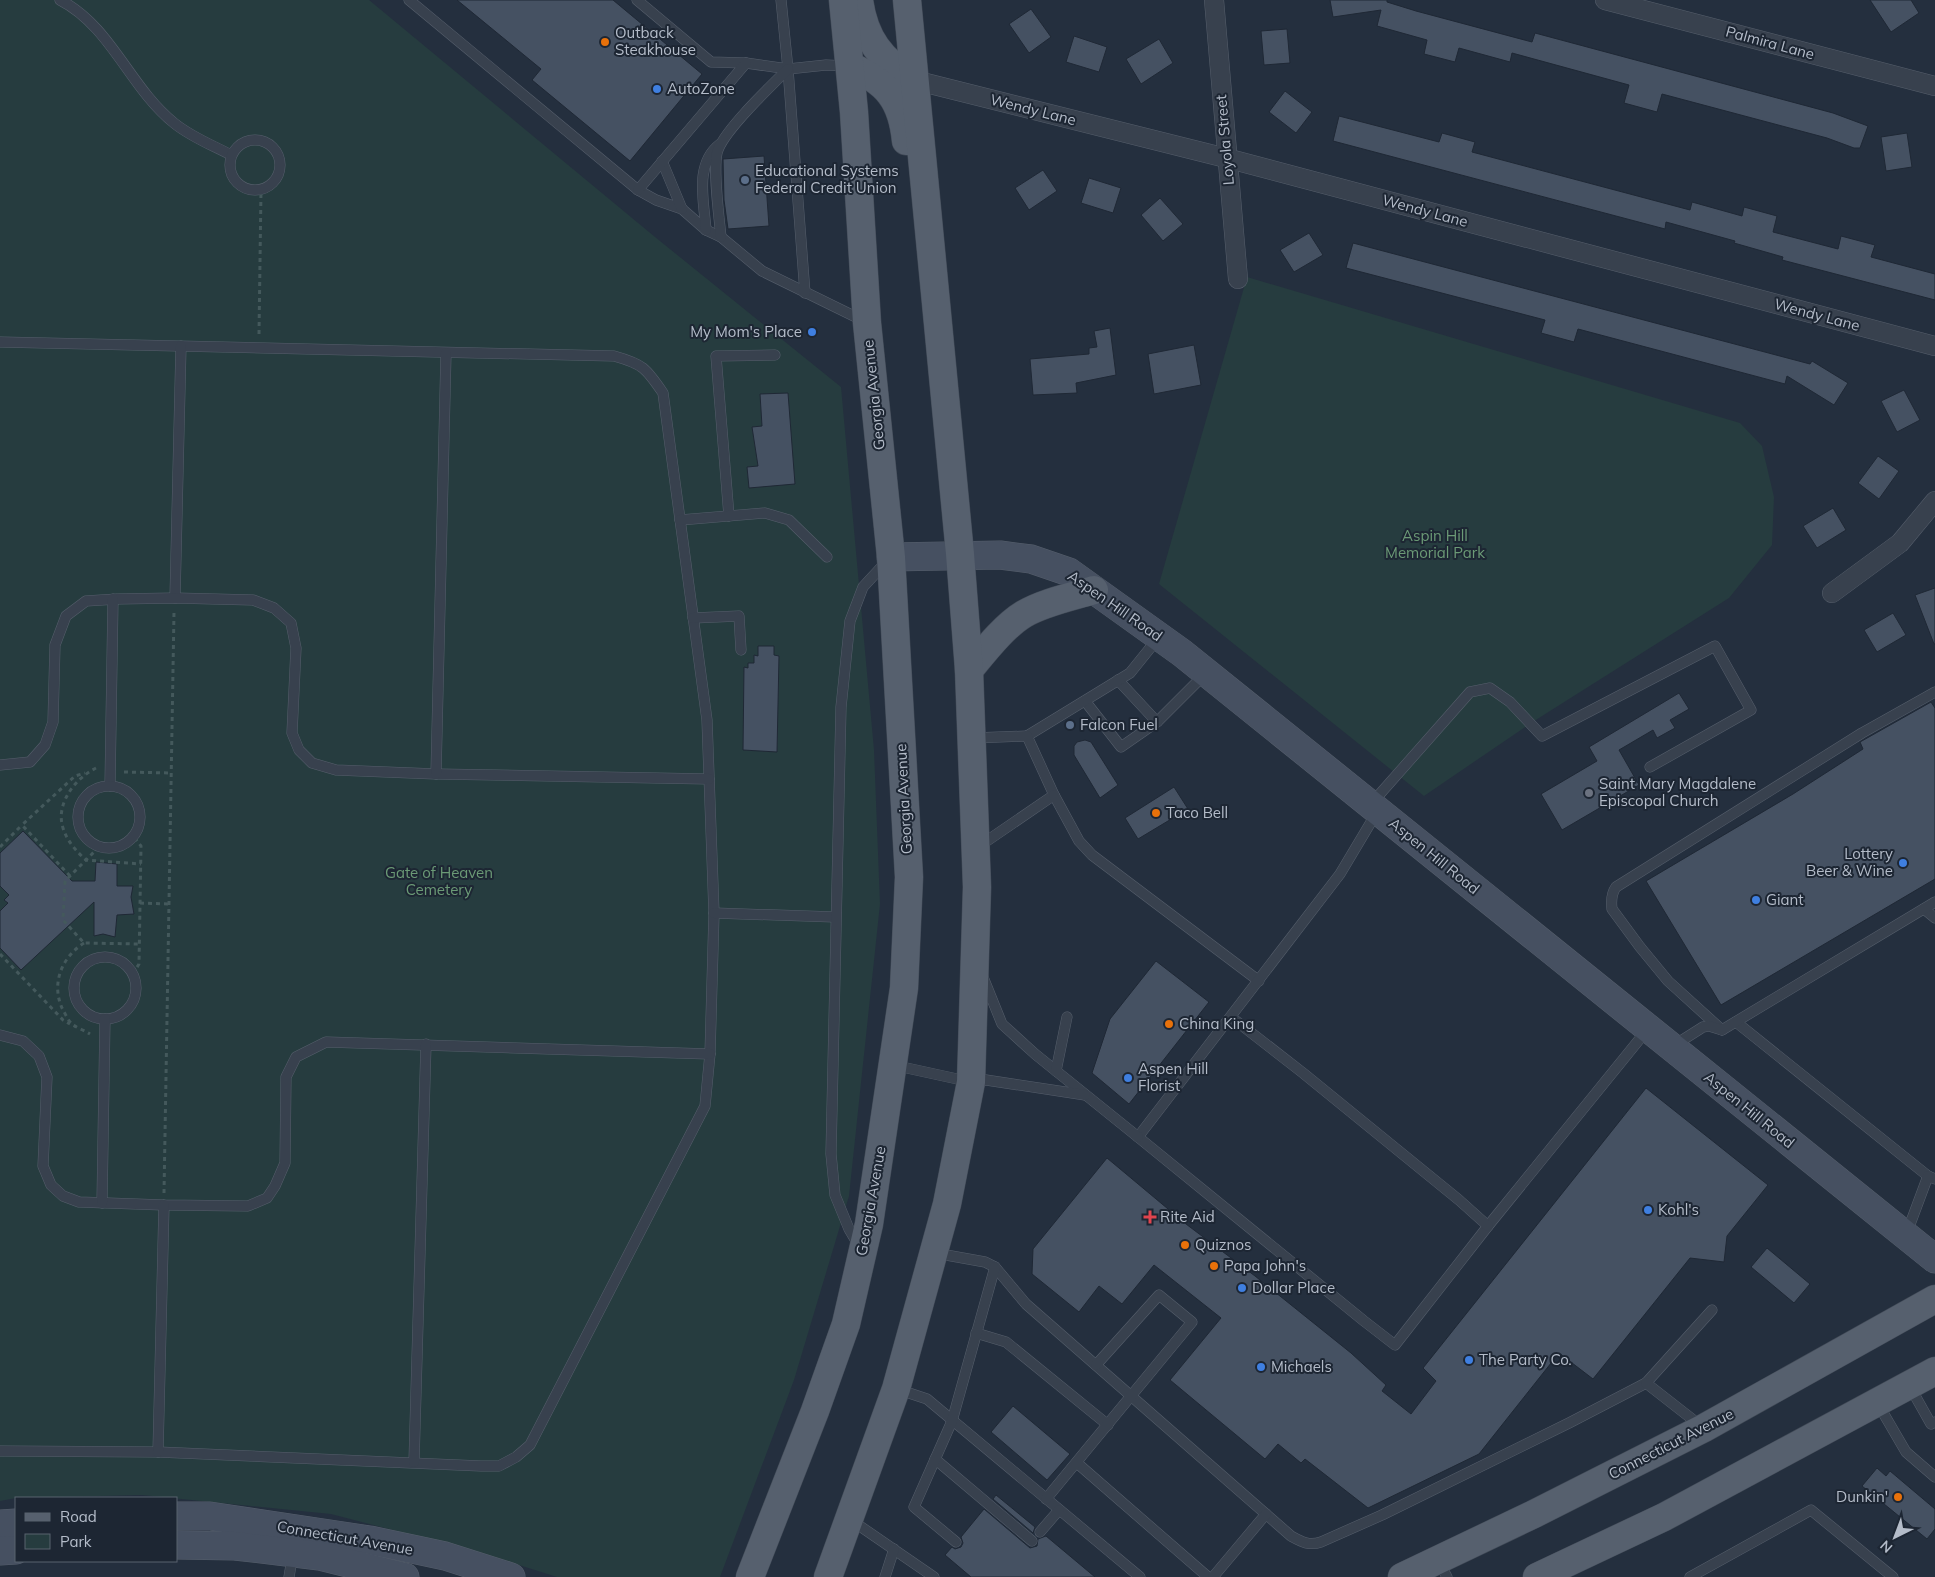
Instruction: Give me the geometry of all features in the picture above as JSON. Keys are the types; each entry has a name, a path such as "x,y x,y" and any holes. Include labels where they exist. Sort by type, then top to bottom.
{"main road":[{"name":"Georgia Avenue","path":"750,1577 815,1411 846,1324 869,1224 904,988 908,877 891,557 867,323 850,66 843,0"},
{"path":"860,0 862,16 868,36 878,50 901,72 914,80"},
{"path":"828,1577 896,1389 947,1204 971,1082 977,887 969,670 960,554 906,0"},
{"path":"850,66 870,74 886,89 898,105 904,123 914,218 930,240"},
{"path":"969,670 989,645 1024,614 1094,590"},
{"name":"Connecticut Avenue","path":"1402,1577 1442,1568 1534,1514 1704,1428 1935,1300"},
{"path":"1537,1577 1558,1571 1664,1517 1935,1371"}],"street":[{"name":"Loyola Street","path":"1214,0 1226,158 1238,279"},
{"name":"Palmira Lane","path":"1605,0 1935,86"},
{"name":"Wendy Lane","path":"914,80 1226,158 1935,346"},
{"path":"1832,593 1900,543 1935,501"},
{"name":"Aspen Hill Road","path":"891,557 960,554 1000,555 1031,558 1069,572 1160,637 1206,673 1935,1259"},
{"name":"Connecticut Avenue","path":"178,1516 210,1516 370,1540 446,1556 498,1575"},
{"path":"0,1524 15,1523"},
{"name":"Connecticut Avenue","path":"178,1546 235,1546 291,1565 320,1556 405,1577"},
{"path":"0,1551 15,1550"}],"lane":[{"path":"60,0 75,8 92,23 154,101 174,123 231,155"},
{"path":"409,0 638,190 656,200 682,209 706,230 721,238 762,271 867,323"},
{"path":"637,0 711,62 746,63 788,69 850,66"},
{"path":"780,0 788,69 804,293"},
{"path":"638,190 746,63"},
{"path":"706,230 703,193 704,165 712,150 721,144 760,96 788,69"},
{"path":"251,140 260,140 268,143 279,156 279,173 275,181 261,190 245,189 238,185 230,171 231,155 236,148 251,140"},
{"path":"721,144 716,164 721,238"},
{"path":"662,161 682,209"},
{"path":"0,342 614,356 636,362 650,374 663,393 707,720 714,912 710,1054 705,1106 530,1445 516,1457 499,1466 158,1452 0,1451"},
{"path":"174,598 181,346"},
{"path":"436,774 446,352"},
{"path":"729,516 716,356 775,355"},
{"path":"680,520 765,513 788,520 827,557"},
{"path":"862,1252 848,1229 834,1195 832,1162 835,917 841,707 850,621 863,587 891,557"},
{"path":"0,765 30,762 45,745 53,722 55,646 66,616 86,601 174,598 253,600 274,608 291,623 296,648 292,733 299,750 312,763 336,770 436,774 709,779"},
{"path":"110,786 113,599"},
{"path":"693,618 740,616 741,650"},
{"path":"971,738 1027,736 1130,673 1160,637"},
{"path":"1138,1137 1340,874 1374,808 1470,692 1490,688 1510,702 1542,736 1715,646 1751,710 1650,767"},
{"path":"1084,701 1121,747 1158,722 1206,673"},
{"path":"1118,680 1158,722"},
{"path":"1722,1030 1668,981 1640,947 1612,909 1611,901 1616,887 1853,738 1935,692"},
{"path":"1027,736 1078,841 1092,855 1259,981"},
{"path":"110,786 120,788 128,793 135,800 139,809 138,828 134,836 118,847 99,847 90,842 79,826 78,816 84,798 92,791 110,786"},
{"path":"976,849 1054,795"},
{"path":"1670,1047 1703,1027 1709,1026 1722,1030 1935,902"},
{"path":"1924,909 1935,918"},
{"path":"714,912 835,917"},
{"path":"975,955 1002,1024 1056,1071 1395,1345 1488,1226 1649,1028"},
{"path":"109,956 119,959 133,974 136,994 132,1004 125,1012 116,1017 95,1018 79,1006 74,996 74,981 81,967 89,960 109,956"},
{"path":"1056,1071 1067,1017"},
{"path":"1232,1017 1459,1200 1488,1226"},
{"path":"102,1203 105,1019"},
{"path":"1736,1022 1931,1178 1906,1236"},
{"path":"0,1036 23,1041 39,1056 48,1077 43,1166 51,1185 63,1196 79,1202 164,1205 248,1206 267,1198 275,1186 284,1163 286,1077 296,1057 326,1042 710,1054"},
{"path":"414,1462 426,1044"},
{"path":"892,1065 971,1082 986,1080 1086,1095"},
{"path":"158,1452 164,1205"},
{"path":"934,1253 985,1262 995,1267 1026,1304 1132,1397 1291,1536 1312,1545 1382,1515 1646,1383 1712,1310"},
{"path":"956,1542 914,1507 952,1421 995,1267"},
{"path":"1046,1499 1192,1322 1159,1295 1096,1365"},
{"path":"976,1333 1006,1342 1108,1425"},
{"path":"1646,1383 1704,1428"},
{"path":"1908,1385 1932,1424 1935,1422"},
{"path":"896,1389 927,1399 1140,1577"},
{"path":"1877,1402 1906,1452 1935,1477"},
{"path":"935,1459 1032,1541"},
{"path":"1077,1462 1208,1577"},
{"path":"1040,1532 1059,1510"},
{"path":"1690,1577 1811,1510 1892,1576"},
{"path":"1213,1577 1266,1514"},
{"path":"850,1519 934,1577"},
{"path":"885,1577 894,1549"}],"path":[{"path":"259,347 261,190"},
{"path":"164,1205 174,598"},
{"path":"0,847 75,776 111,767 171,773"},
{"path":"86,773 67,794 64,805 62,827 71,845 86,860 141,864"},
{"path":"22,825 70,876"},
{"path":"133,974 139,964 141,864 141,846 134,836"},
{"path":"84,943 63,920 64,881 99,847"},
{"path":"140,903 168,904"},
{"path":"71,1024 60,1002 58,992 59,976 63,963 71,953 84,943 139,944"},
{"path":"0,954 63,1020 95,1036 105,1038"}],"green space":[{"name":"Gate of Heaven Cemetery","path":"0,0 369,0 655,237 841,387 874,750 880,904 849,1196 794,1380 720,1577 557,1577 481,1553 331,1514 178,1499 178,1497 142,1495 15,1497 0,1501"},
{"name":"Aspin Hill Memorial Park","path":"1247,277 1740,423 1762,446 1774,497 1772,545 1729,598 1531,723 1424,796 1159,584"}],"building":[{"path":"457,0 613,0 702,74 630,161 532,80 541,69"},
{"path":"1330,0 1387,0 1387,2 1416,11 1532,42 1535,33 1833,113 1868,126 1860,148 1854,148 1827,138 1662,94 1657,112 1624,103 1629,85 1512,53 1510,62 1459,48 1455,62 1424,54 1427,40 1377,26 1381,10 1333,17"},
{"path":"1870,0 1911,0 1919,13 1891,32"},
{"path":"1031,9 1051,37 1029,53 1009,24"},
{"path":"1287,29 1290,63 1264,65 1261,31"},
{"path":"1074,36 1107,47 1099,72 1066,62"},
{"path":"1159,39 1173,63 1141,84 1126,59"},
{"path":"1285,91 1312,112 1296,133 1269,112"},
{"path":"1339,116 1439,142 1442,133 1475,142 1472,152 1690,210 1692,202 1742,216 1744,207 1777,216 1773,232 1838,249 1841,236 1875,245 1871,257 1935,274 1935,300 1782,260 1783,257 1734,243 1735,241 1666,222 1665,229 1333,141"},
{"path":"1907,133 1912,167 1886,171 1881,137"},
{"name":"Educational Systems Federal Credit Union","path":"764,156 769,226 728,229 724,200 723,159"},
{"path":"1043,170 1057,191 1029,210 1015,188"},
{"path":"1089,178 1121,188 1113,213 1081,203"},
{"path":"1160,198 1183,224 1163,241 1141,215"},
{"path":"1309,233 1323,255 1294,272 1280,250"},
{"path":"1353,243 1810,364 1812,361 1848,383 1834,405 1787,376 1785,384 1578,329 1574,342 1541,333 1545,320 1346,268"},
{"path":"1110,328 1116,375 1076,383 1077,393 1033,395 1030,359 1089,354 1089,348 1097,347 1094,331"},
{"path":"1194,345 1201,385 1154,394 1148,354"},
{"path":"1904,390 1920,420 1897,432 1881,401"},
{"path":"788,393 795,484 749,488 747,467 758,466 752,427 762,426 760,394"},
{"path":"1878,456 1899,471 1879,499 1858,483"},
{"path":"1833,508 1846,530 1817,548 1803,526"},
{"path":"1935,588 1935,644 1934,644 1915,595"},
{"path":"1893,613 1906,635 1877,652 1864,630"},
{"path":"758,646 774,646 774,655 779,656 777,752 743,750 744,667 748,668 748,663 754,663 754,655 758,656"},
{"path":"1679,693 1689,709 1670,720 1675,728 1657,738 1653,730 1619,750 1639,785 1562,830 1541,794 1597,761 1589,747"},
{"path":"1931,702 1935,708 1935,879 1721,1005 1646,881 1793,794 1863,749 1860,742"},
{"path":"1085,740 1091,742 1118,785 1100,798 1074,755 1074,746 1077,742"},
{"name":"Taco Bell","path":"1174,787 1188,809 1138,839 1125,818"},
{"path":"23,831 72,881 95,881 96,862 117,864 117,886 133,886 131,897 134,914 117,915 115,937 103,934 94,936 94,902 21,970 0,948 0,911 8,903 4,900 9,895 0,886 0,853"},
{"path":"1156,961 1209,1002 1129,1104 1092,1073 1110,1019"},
{"path":"1646,1088 1768,1185 1727,1236 1724,1262 1690,1258 1593,1379 1559,1353 1479,1454 1368,1508 1305,1459 1301,1463 1278,1444 1265,1459 1170,1380 1221,1318 1154,1265 1122,1304 1099,1286 1079,1312 1032,1274 1033,1249 1107,1158 1186,1224 1255,1276 1351,1353 1386,1385 1382,1391 1411,1414 1436,1381 1423,1368"},
{"path":"1767,1248 1810,1284 1794,1303 1751,1267"},
{"path":"1013,1406 1070,1454 1047,1480 991,1432"},
{"name":"Dunkin'","path":"1877,1468 1886,1476 1890,1471 1935,1509 1935,1529 1927,1539 1862,1486"},
{"path":"996,1495 1035,1527 1033,1533 993,1499"},
{"path":"984,1509 1030,1548 1037,1546 1038,1539 1046,1536 1095,1577 971,1577 945,1555 952,1547 955,1549 961,1547 963,1543 961,1537"}],"place":[{"name":"Outback Steakhouse","path":"605,42"},
{"name":"AutoZone","path":"657,89"},
{"name":"Educational Systems Federal Credit Union","path":"745,180"},
{"name":"My Mom's Place","path":"812,332"},
{"name":"Falcon Fuel","path":"1070,725"},
{"name":"Saint Mary Magdalene Episcopal Church","path":"1589,793"},
{"name":"Taco Bell","path":"1156,813"},
{"name":"Lottery Beer & Wine","path":"1903,863"},
{"name":"Giant","path":"1756,900"},
{"name":"China King","path":"1169,1024"},
{"name":"Aspen Hill Florist","path":"1128,1078"},
{"name":"Kohl's","path":"1648,1210"},
{"name":"Rite Aid","path":"1150,1217"},
{"name":"Quiznos","path":"1185,1245"},
{"name":"Papa John's","path":"1214,1266"},
{"name":"Dollar Place","path":"1242,1288"},
{"name":"The Party Co.","path":"1469,1360"},
{"name":"Michaels","path":"1261,1367"},
{"name":"Dunkin'","path":"1898,1497"}]}
